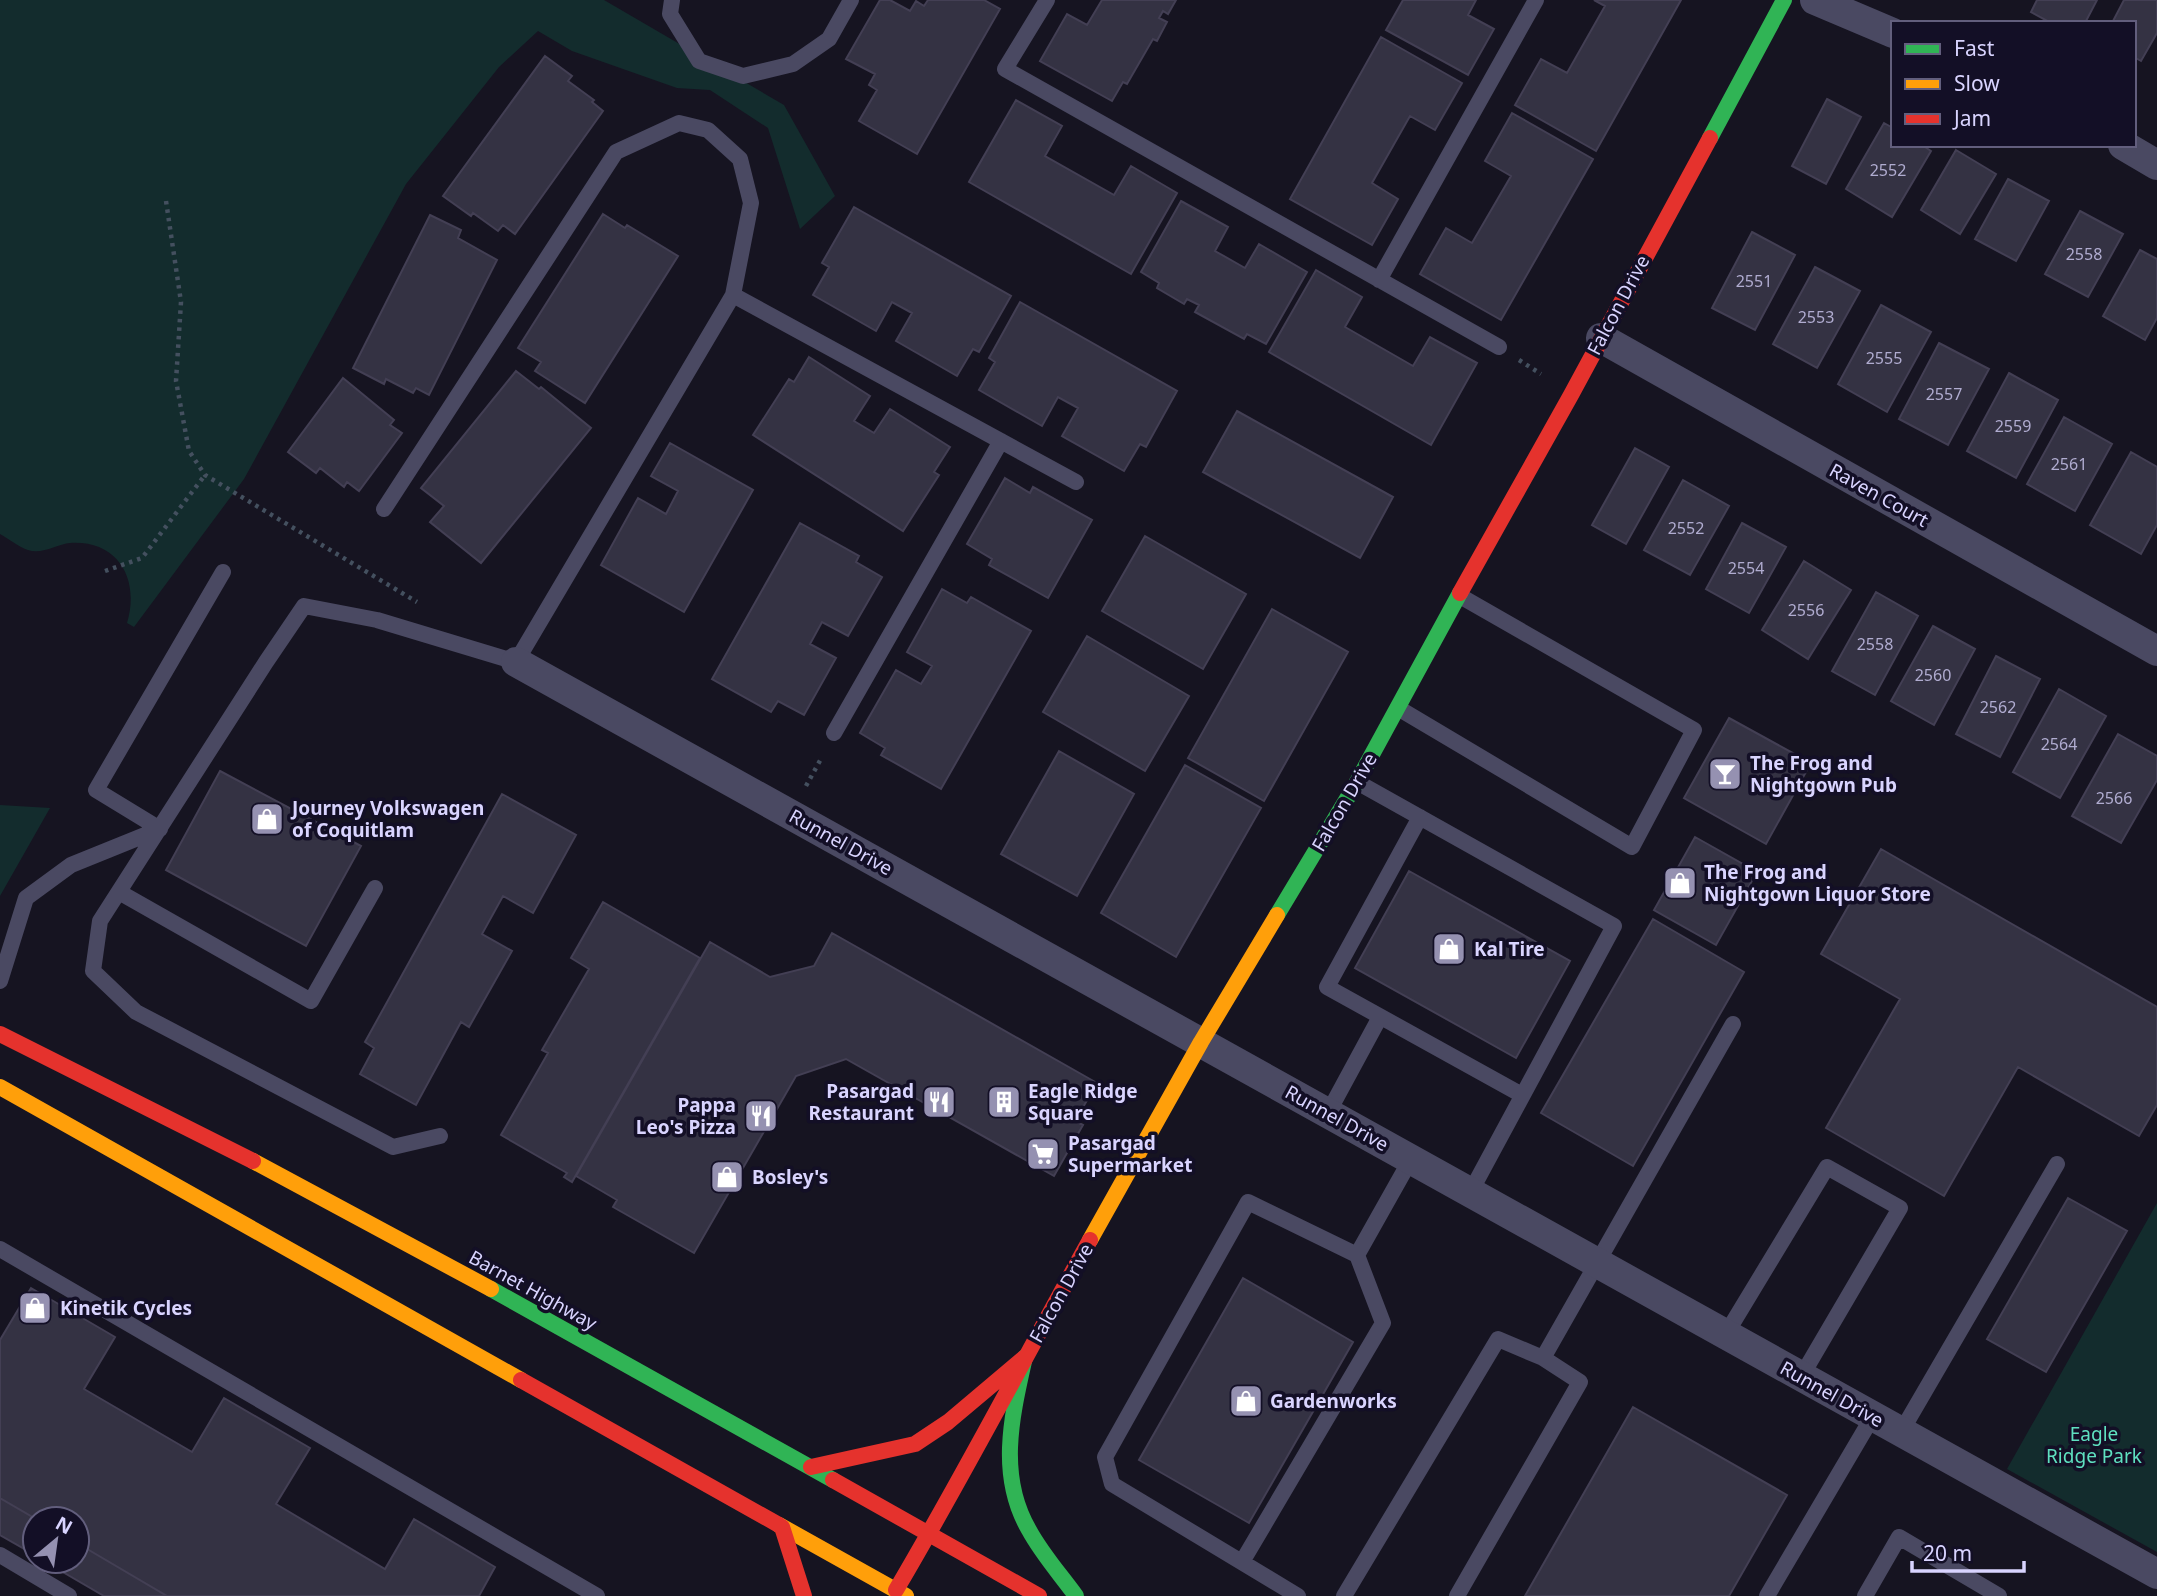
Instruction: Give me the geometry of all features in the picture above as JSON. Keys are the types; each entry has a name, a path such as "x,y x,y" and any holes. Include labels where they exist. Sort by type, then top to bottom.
{"main road":[{"name":"Falcon Drive","path":"898,1594 1024,1357 1201,1042 1357,782 1784,0"},
{"name":"Barnet Highway","path":"0,1034 231,1150 811,1467 1039,1596"},
{"path":"0,1087 898,1594"},
{"path":"811,1467 915,1444 948,1422 1024,1357"},
{"path":"1024,1357 1009,1436 1011,1479 1017,1507 1037,1543 1076,1596"},
{"path":"782,1527 804,1596"}],"street":[{"path":"1815,0 1891,32"},
{"path":"2126,147 2157,165"},
{"name":"Raven Court","path":"1601,338 2157,651"},
{"name":"Runnel Drive","path":"516,662 2157,1574"}],"lane":[{"path":"672,0 670,14 699,61 743,76 793,64 829,39 851,0"},
{"path":"1047,0 1005,69 1499,347"},
{"path":"1379,280 1535,0"},
{"path":"384,509 616,152 679,123 708,130 740,159 751,203 733,295 516,662 377,621 304,606 265,662 100,921 93,971 136,1012 393,1147 440,1136"},
{"path":"733,295 1076,482"},
{"path":"834,733 1001,441"},
{"path":"160,829 96,790 223,572"},
{"path":"1398,708 1632,847 1694,730 1460,596"},
{"path":"1357,782 1614,926 1470,1193"},
{"path":"1420,817 1327,987 1522,1095"},
{"path":"0,981 26,898 71,865 160,829"},
{"path":"119,892 311,1001 375,888"},
{"path":"1328,1113 1380,1017"},
{"path":"1544,1358 1733,1024"},
{"path":"1357,1255 1411,1159"},
{"path":"1901,1432 2057,1164"},
{"path":"1726,1334 1827,1167 1899,1208 1801,1377"},
{"path":"1242,1562 1382,1323 1357,1255 1248,1202 1105,1457 1112,1484 1298,1596"},
{"path":"0,1248 597,1596"},
{"path":"1344,1596 1498,1339 1544,1358 1580,1382 1457,1596"},
{"path":"1767,1596 1873,1416"},
{"path":"1865,1596 1899,1537 1978,1591 1999,1596"},
{"path":"0,1555 69,1596"}],"path":[{"path":"166,201 181,302 176,381 189,451 205,475 425,607"},
{"path":"1499,347 1571,394"},
{"path":"105,571 142,558 205,475"},
{"path":"791,815 834,733"}],"green space":[{"path":"0,0 604,0 784,105 835,196 800,229 768,128 710,90 677,88 572,51 538,31 499,67 406,184 244,479 134,627 127,623 130,607 128,578 113,556 101,548 87,544 70,543 33,551 0,534"},
{"path":"0,805 50,808 0,896"},
{"name":"Eagle Ridge Park","path":"2157,1203 2157,1552 2007,1469"}],"building":[{"path":"880,0 890,0 910,11 916,1 924,6 928,0 984,0 1000,9 917,154 859,121 877,90 869,85 875,74 846,59"},
{"path":"1102,0 1176,0 1168,14 1163,11 1159,18 1167,22 1157,41 1153,39 1127,84 1123,82 1112,101 1040,61 1067,14 1087,25"},
{"path":"1403,0 1476,0 1468,15 1494,29 1468,75 1386,30"},
{"path":"1594,0 1681,0 1596,151 1515,105 1541,59 1567,73 1605,6"},
{"path":"2037,0 2097,0 2086,21 2047,21 2031,12"},
{"path":"2124,0 2157,0 2157,33 2141,61 2136,58 2136,21 2113,21"},
{"path":"1381,37 1462,83 1435,130 1410,116 1372,183 1398,199 1372,245 1290,199"},
{"path":"545,56 572,76 568,81 594,100 592,102 603,111 515,234 503,225 498,231 443,196"},
{"path":"1827,99 1861,117 1826,184 1792,166"},
{"path":"1016,100 1062,126 1045,156 1114,195 1131,166 1177,193 1131,274 969,182"},
{"path":"1512,113 1593,159 1501,320 1420,274 1446,228 1472,243 1511,176 1485,161"},
{"path":"1884,123 1891,127 1891,147 1925,147 1931,151 1892,217 1846,189"},
{"path":"1956,150 1996,174 1960,234 1921,210"},
{"path":"2008,179 2049,201 2016,261 1975,239"},
{"path":"1181,201 1228,227 1215,251 1245,268 1259,244 1307,272 1266,344 1247,334 1244,339 1195,312 1199,305 1187,299 1184,304 1157,288 1159,283 1141,272"},
{"path":"854,207 1011,296 979,352 973,349 957,376 896,341 912,313 892,302 876,331 813,295 829,267 822,263"},
{"path":"2080,211 2123,234 2088,297 2045,274"},
{"path":"603,214 625,228 627,225 678,256 585,403 535,371 541,362 518,348"},
{"path":"430,215 461,230 458,238 497,260 429,395 416,388 413,393 386,379 384,384 353,368"},
{"path":"1752,232 1795,255 1755,330 1712,308"},
{"path":"2140,250 2157,259 2157,318 2145,340 2103,316"},
{"path":"1815,267 1860,291 1817,368 1773,344"},
{"path":"1316,270 1362,297 1345,327 1413,366 1430,337 1477,363 1431,445 1269,352"},
{"path":"1020,302 1177,391 1146,447 1140,444 1124,471 1062,436 1078,408 1058,397 1042,426 979,390 995,362 989,358"},
{"path":"1881,305 1931,332 1887,412 1838,384"},
{"path":"1939,343 1989,369 1948,445 1899,419"},
{"path":"809,357 870,396 854,421 874,433 890,409 950,447 934,472 939,475 903,531 753,435 789,379 794,382"},
{"path":"516,371 539,389 541,387 591,428 481,563 430,522 444,506 421,488"},
{"path":"2009,373 2058,400 2016,478 1967,451"},
{"path":"343,378 394,420 390,425 402,433 359,491 347,482 344,487 320,468 316,473 288,452"},
{"path":"1237,411 1393,497 1360,558 1203,472"},
{"path":"2064,417 2112,444 2075,511 2027,484"},
{"path":"670,443 753,490 684,612 601,565 638,498 666,514 678,491 651,476"},
{"path":"1635,448 1669,467 1626,544 1592,525"},
{"path":"2131,452 2157,467 2157,525 2141,554 2090,525"},
{"path":"1005,478 1030,493 1033,487 1092,520 1048,598 989,565 992,559 967,544"},
{"path":"1683,480 1729,506 1690,575 1644,550"},
{"path":"800,523 859,556 856,562 882,577 848,636 822,622 810,644 836,658 804,715 778,701 771,712 712,679"},
{"path":"1742,523 1786,547 1749,613 1706,589"},
{"path":"1145,536 1246,594 1203,669 1102,611"},
{"path":"1804,561 1851,590 1808,659 1762,630"},
{"path":"942,589 967,603 971,597 1031,631 941,789 881,755 885,748 860,733 896,670 921,684 932,666 907,652"},
{"path":"1876,592 1918,616 1875,695 1832,671"},
{"path":"1272,609 1348,652 1264,801 1188,758"},
{"path":"1933,626 1975,649 1934,725 1891,701"},
{"path":"1087,636 1189,696 1145,771 1043,712"},
{"path":"1996,656 2040,679 2000,757 1956,734"},
{"path":"2059,689 2106,716 2060,798 2013,772"},
{"path":"1729,718 1811,763 1766,844 1684,798"},
{"path":"2118,734 2157,756 2157,780 2121,843 2072,816"},
{"path":"1059,751 1134,794 1077,896 1001,854"},
{"path":"1185,765 1261,808 1176,957 1101,913"},
{"path":"220,771 361,846 306,946 166,870"},
{"path":"502,794 576,835 533,913 503,896 482,934 512,951 469,1027 461,1022 416,1105 360,1074 374,1048 365,1042"},
{"path":"1695,837 1757,872 1716,945 1654,910"},
{"path":"1881,849 2157,1007 2157,1105 2139,1136 2018,1067 1944,1196 1826,1128 1900,999 1821,954"},
{"path":"1409,871 1570,961 1516,1058 1355,968"},
{"path":"603,902 700,958 572,1182 564,1177 567,1173 501,1135 548,1053 542,1050 589,969 571,958"},
{"path":"1653,919 1744,972 1633,1166 1541,1113"},
{"name":"Eagle Ridge Square","path":"832,933 1097,1083 1075,1121 1083,1125 1054,1176 846,1059 796,1076 694,1253 613,1207 617,1200 576,1176 710,942 770,977 814,966"},
{"path":"2068,1198 2127,1231 2046,1372 1987,1339"},
{"name":"Gardenworks","path":"1243,1278 1353,1342 1249,1523 1139,1460"},
{"path":"31,1288 115,1337 84,1389 192,1452 224,1398 310,1448 276,1504 385,1569 414,1519 495,1567 479,1596 167,1596 91,1551 91,1505 21,1505 21,1510 0,1498 0,1340"},
{"path":"1633,1407 1787,1495 1729,1596 1525,1596"},
{"path":"0,1498 21,1510 21,1547 0,1535"},
{"path":"91,1551 167,1596 104,1596 68,1575 91,1575"}],"traffic: fast":[{"path":"1710,138 1784,0"},
{"path":"1277,915 1357,782 1460,593"},
{"path":"491,1289 833,1480"},
{"path":"1025,1357 1012,1423 1010,1466 1013,1488 1019,1509 1034,1539 1076,1596"}],"traffic: slow":[{"path":"1090,1240 1201,1042 1277,915"},
{"path":"0,1087 521,1380"},
{"path":"253,1161 491,1289"},
{"path":"779,1525 906,1596"}],"traffic: jam":[{"path":"1460,593 1710,138"},
{"path":"0,1034 253,1161"},
{"path":"896,1590 1090,1240"},
{"path":"811,1467 915,1444 948,1422 1025,1357"},
{"path":"521,1380 779,1525"},
{"path":"833,1480 1039,1596"},
{"path":"782,1527 804,1596"}],"place":[{"name":"The Frog and Nightgown Pub","path":"1725,774"},
{"name":"Journey Volkswagen of Coquitlam","path":"267,819"},
{"name":"The Frog and Nightgown Liquor Store","path":"1680,883"},
{"name":"Kal Tire","path":"1449,949"},
{"name":"Pasargad Restaurant","path":"939,1102"},
{"name":"Eagle Ridge Square","path":"1004,1102"},
{"name":"Pappa Leo's Pizza","path":"761,1116"},
{"name":"Pasargad Supermarket","path":"1043,1154"},
{"name":"Bosley's","path":"727,1177"},
{"name":"Kinetik Cycles","path":"35,1308"},
{"name":"Gardenworks","path":"1246,1401"}]}
